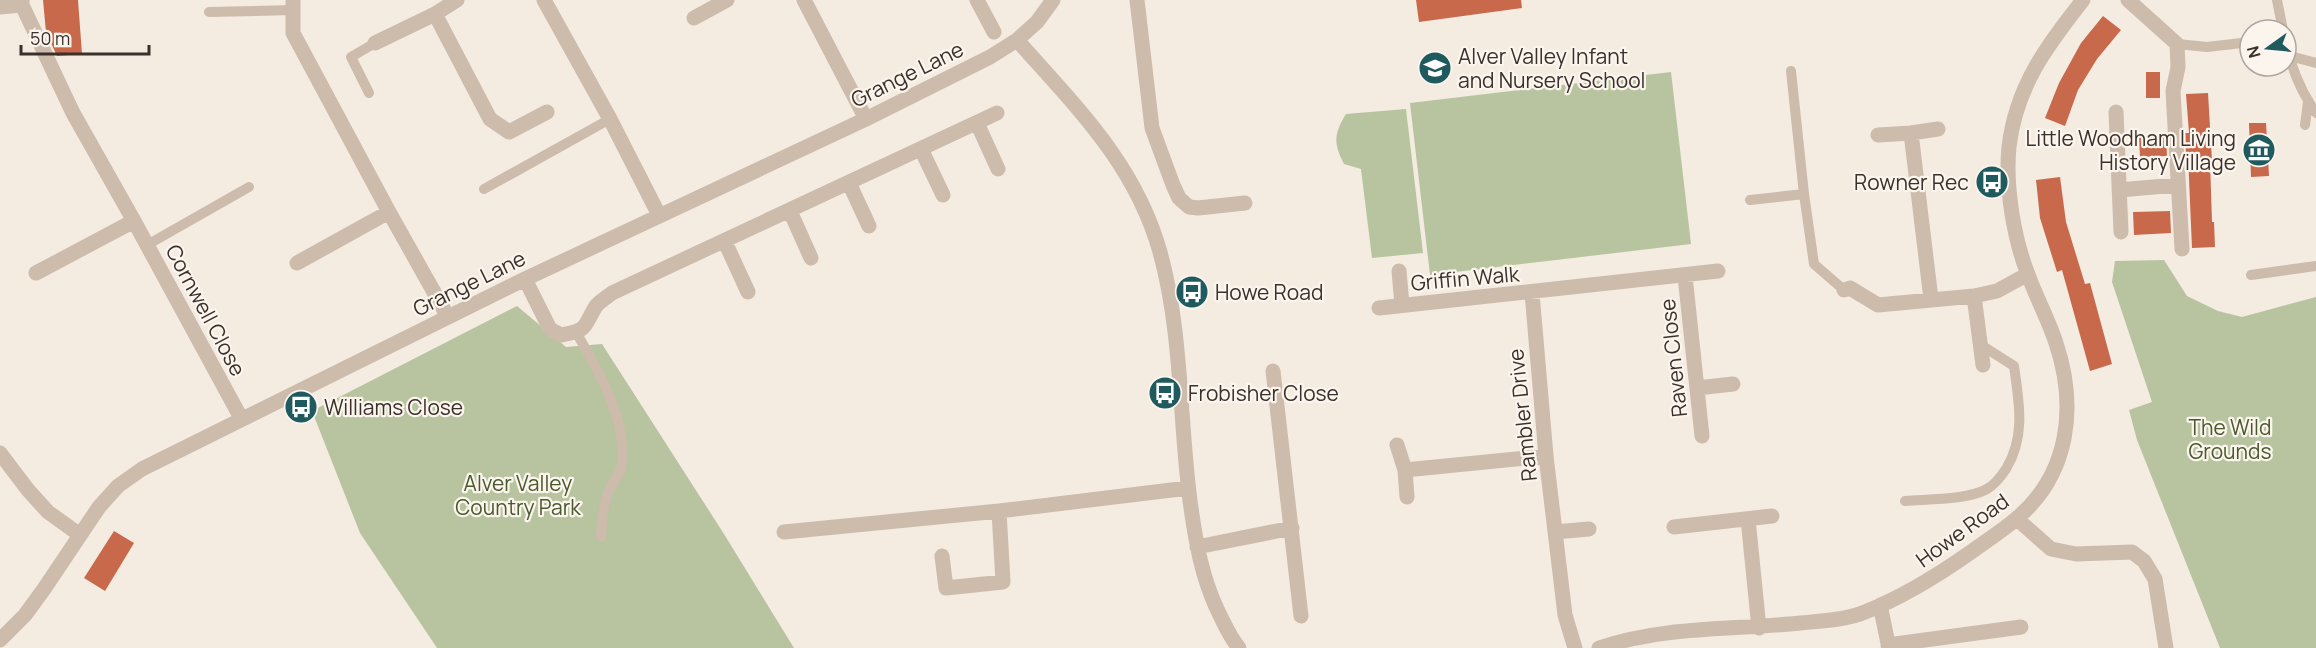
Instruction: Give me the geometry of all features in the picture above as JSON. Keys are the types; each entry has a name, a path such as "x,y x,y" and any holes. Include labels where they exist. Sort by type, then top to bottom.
{"street":[{"path":"375,43 435,14 457,0"},
{"path":"544,0 610,119 659,215"},
{"path":"694,18 727,0"},
{"path":"804,0 866,119"},
{"path":"976,0 994,32"},
{"name":"Grange Lane","path":"0,640 28,611 99,507 118,486 142,469 525,279 866,119 990,57 1017,40 1037,22 1053,0"},
{"name":"Howe Road","path":"1599,648 1759,627 1816,622 1863,614 1927,582 2017,519 2034,502 2054,471 2064,444 2069,414 2066,376 2056,342 2028,274 2013,215 2008,178 2009,147 2018,109 2030,75 2050,42 2084,0"},
{"path":"2128,0 2177,44 2178,67 2173,91 2182,249"},
{"path":"1141,1 1152,128 1179,198 1189,207 1245,203"},
{"name":"Cornwell Close","path":"0,7 22,2 73,113 241,418"},
{"path":"293,5 293,33 448,317"},
{"path":"435,14 490,119 509,132 547,112"},
{"path":"1017,40 1101,135 1120,162 1148,219 1170,295 1188,488 1197,547 1210,594 1230,645"},
{"path":"2116,112 2121,232"},
{"path":"525,279 550,329 561,335 576,332 589,323 597,304 612,293 997,113"},
{"path":"977,123 998,169"},
{"path":"1878,135 1938,129"},
{"path":"1911,133 1931,298"},
{"path":"921,149 943,195"},
{"path":"849,183 869,226"},
{"path":"2120,190 2177,185"},
{"path":"790,211 811,258"},
{"path":"297,263 389,212"},
{"path":"36,273 134,221"},
{"path":"725,242 748,292"},
{"name":"Griffin Walk","path":"1399,271 1402,305"},
{"name":"Raven Close","path":"1532,293 1718,271"},
{"path":"1844,290 1850,288 1878,305 1931,298 1974,296 1997,291 2028,274"},
{"name":"Raven Close","path":"1685,276 1702,436"},
{"name":"Griffin Walk","path":"1379,308 1532,293"},
{"name":"Rambler Drive","path":"1532,293 1546,456 1565,615 1575,648"},
{"path":"1974,296 1983,366"},
{"path":"1273,370 1301,616"},
{"path":"1697,388 1733,384"},
{"path":"1397,445 1405,470 1407,497"},
{"path":"0,453 48,512 81,535"},
{"path":"1405,470 1546,456"},
{"path":"783,532 999,511 1188,488"},
{"path":"942,556 946,588 1003,582 999,511"},
{"path":"1674,527 1772,516"},
{"path":"1748,519 1759,627"},
{"path":"2017,519 2051,549 2076,554 2132,552 2144,561 2156,579 2166,648"},
{"path":"1197,547 1292,528"},
{"path":"1555,532 1589,529"},
{"path":"1880,605 1888,646 2021,627"}],"lane":[{"path":"2277,0 2281,18"},
{"path":"209,12 293,5"},
{"path":"369,93 351,57 375,43"},
{"path":"2177,44 2207,47 2238,43"},
{"path":"2298,58 2316,63"},
{"path":"1791,71 1814,264 1844,290"},
{"path":"2297,78 2308,102 2316,113"},
{"path":"2305,125 2308,102"},
{"path":"484,189 610,119"},
{"path":"147,246 249,187"},
{"path":"1750,200 1804,194"},
{"path":"2251,275 2316,266"},
{"path":"576,332 612,403 621,440 622,464 617,480 607,494 601,537"},
{"path":"1905,501 1972,494 1989,488 2013,457 2021,418 2014,366 1981,345"}],"green space":[{"path":"1671,72 1691,244 1430,275 1410,103"},
{"path":"1406,109 1423,253 1372,258 1361,169 1344,164 1338,150 1337,133 1346,114"},
{"name":"The Wild Grounds","path":"2164,260 2187,296 2218,311 2242,317 2316,297 2316,648 2220,648 2137,440 2129,410 2152,402 2112,282 2115,261"},
{"name":"Alver Valley Country Park","path":"517,306 566,347 602,344 794,648 437,648 360,533 312,411"}],"building":[{"path":"43,0 78,0 82,54 57,56 46,32"},
{"path":"1416,0 1521,0 1522,8 1419,22"},
{"path":"2103,16 2121,30 2097,59 2078,90 2065,126 2045,118 2059,83 2081,43"},
{"path":"2146,72 2160,72 2160,98 2146,98"},
{"path":"2208,93 2212,161 2210,161 2212,222 2214,222 2215,247 2192,248 2185,133 2189,133 2186,94"},
{"name":"Little Woodham Living History Village","path":"2249,123 2266,123 2269,176 2251,177"},
{"path":"2166,134 2167,156 2140,157 2139,136"},
{"path":"2060,177 2066,222 2085,284 2090,283 2112,364 2090,371 2062,270 2057,272 2040,218 2036,180"},
{"path":"2170,211 2171,233 2134,235 2133,212"},
{"path":"114,531 134,543 105,591 84,578"}],"place":[{"name":"Alver Valley Infant and Nursery School","path":"1435,68"},
{"name":"Little Woodham Living History Village","path":"2259,150"},
{"name":"Rowner Rec","path":"1992,182"},
{"name":"Howe Road","path":"1192,292"},
{"name":"Frobisher Close","path":"1165,393"},
{"name":"Williams Close","path":"301,407"}]}
